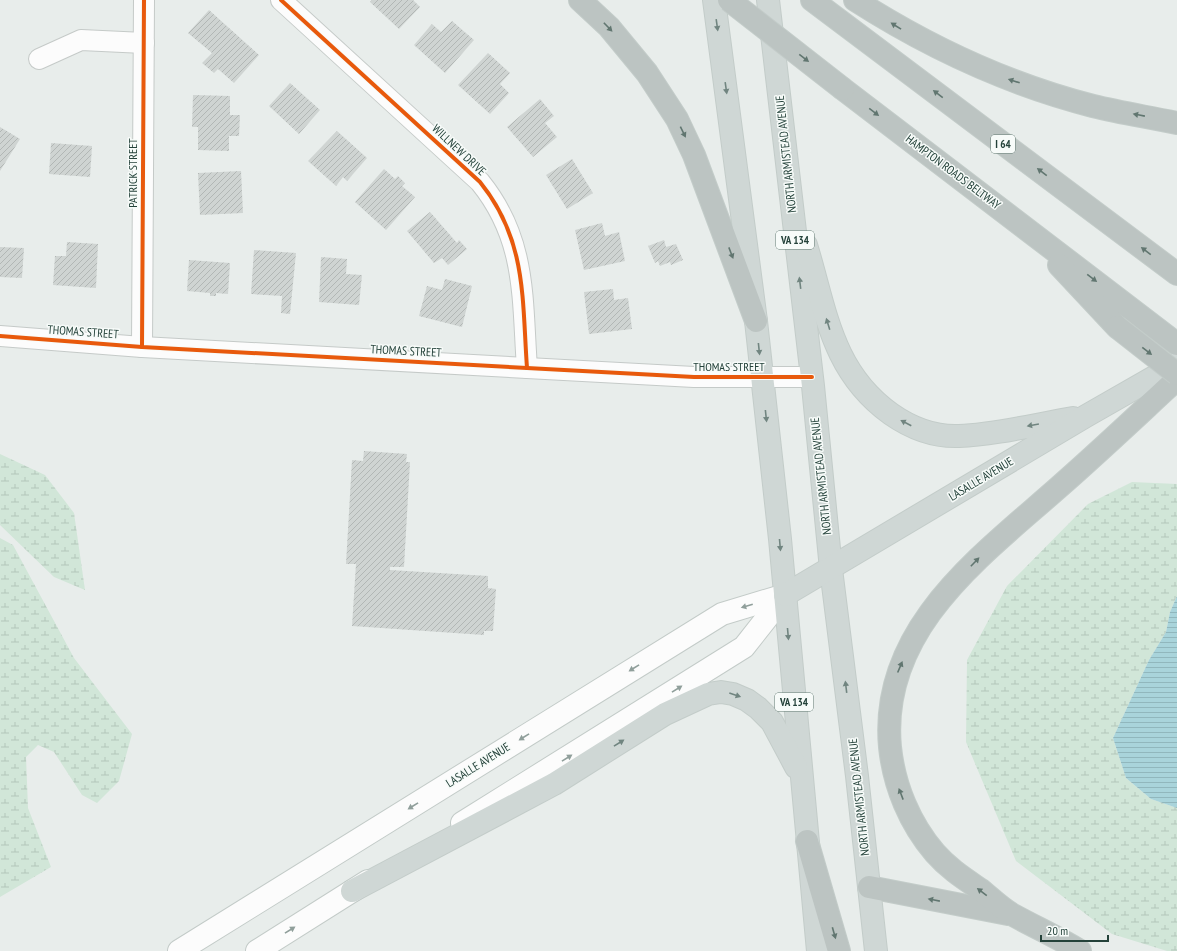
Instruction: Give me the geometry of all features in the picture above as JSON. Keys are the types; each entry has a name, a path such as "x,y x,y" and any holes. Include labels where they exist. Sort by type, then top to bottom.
{"highway":[{"path":"580,0 609,27 647,73 677,120 694,155 756,321"},
{"name":"HAMPTON ROADS BELTWAY","path":"729,0 843,89 1136,311 1177,344"},
{"name":"I 64","path":"812,0 1177,274"},
{"path":"855,0 901,29 952,56 999,76 1093,106 1177,123"},
{"path":"1017,221 1117,327 1177,374"},
{"path":"1013,916 954,872 935,853 914,823 900,793 892,762 888,728 891,700 896,677 920,625 955,583 983,554 1094,456 1177,379"},
{"path":"807,841 839,951"},
{"path":"869,887 1013,916 1037,926 1080,951"}],"main road":[{"name":"VA 134","path":"714,0 756,321 785,595 818,951"},
{"name":"NORTH ARMISTEAD AVENUE","path":"768,0 812,377 830,569 855,761 876,951"},
{"path":"790,196 818,284 834,341 846,366 861,387 878,404 909,425 936,434 959,436 1086,416"},
{"name":"LASALLE AVENUE","path":"179,951 722,614 785,595 1086,416 1177,364"},
{"name":"LASALLE AVENUE","path":"257,951 744,647 785,595"},
{"path":"352,891 554,784 666,714 708,694 721,692 733,694 747,700 758,708 772,722 802,778"}],"street":[{"name":"PATRICK STREET","path":"142,347 144,0"},
{"name":"WILLNEW DRIVE","path":"281,0 480,182 492,197 512,238 517,253 520,271 527,368"},
{"path":"39,60 81,40 144,43"},
{"name":"THOMAS STREET","path":"0,336 142,347 694,377 812,377"}],"green space":[{"path":"0,454 45,475 74,513 85,590 54,577 0,525"},
{"path":"1132,482 1177,484 1177,596 1170,612 1166,632 1149,660 1113,738 1126,778 1151,799 1177,808 1177,951 1167,951 1112,934 1016,861 966,742 967,660 1007,586 1088,504"},
{"path":"0,538 13,545 74,658 132,734 119,781 97,803 82,795 54,752 38,745 26,757 28,808 51,867 0,897"}],"water":[{"path":"1177,596 1177,808 1151,799 1126,778 1113,738 1149,660 1166,632 1170,612"}],"building":[{"path":"372,0 413,0 420,7 399,29 370,2"},
{"path":"209,10 259,55 234,83 218,69 214,73 202,63 212,53 188,33"},
{"path":"452,21 474,40 445,73 414,45 432,24 441,32"},
{"path":"488,53 510,73 500,84 509,93 490,114 458,85"},
{"path":"290,83 320,110 299,134 269,106"},
{"path":"193,95 230,96 230,115 240,115 239,136 229,136 229,151 198,150 198,127 192,127"},
{"path":"540,99 554,116 545,123 557,137 533,157 507,127"},
{"path":"0,127 20,139 0,171"},
{"path":"337,131 367,158 347,181 343,177 336,186 308,161"},
{"path":"51,143 92,146 90,177 49,174"},
{"path":"572,159 593,193 567,209 546,175"},
{"path":"384,169 395,179 398,176 405,183 402,186 415,197 386,230 355,202"},
{"path":"241,171 243,213 200,215 198,173"},
{"path":"430,212 457,243 459,240 467,249 448,265 442,258 434,263 407,231"},
{"path":"602,223 605,236 619,232 625,261 584,270 575,230"},
{"path":"664,240 666,247 676,244 683,260 671,265 670,262 660,266 658,261 655,263 648,246"},
{"path":"67,242 98,244 96,288 53,285 55,256 66,256"},
{"path":"0,247 24,248 22,278 0,277"},
{"path":"254,250 296,253 290,314 281,313 282,296 251,294"},
{"path":"321,257 347,259 346,274 362,275 359,305 319,302"},
{"path":"189,260 230,263 228,294 216,293 216,296 210,296 210,293 187,291"},
{"path":"445,279 472,286 462,327 419,316 427,286 442,290"},
{"path":"613,289 614,300 628,298 632,329 589,334 584,292"},
{"path":"364,451 407,454 406,462 410,462 404,567 390,567 390,570 488,576 488,588 496,589 493,631 484,631 484,635 352,626 356,564 346,564 352,460 363,461"}],"cycle path":[{"path":"142,347 144,0"},
{"path":"281,0 480,182 495,204 506,226 514,248 519,271 527,368"},
{"path":"0,336 142,347 694,377 812,377"}]}
